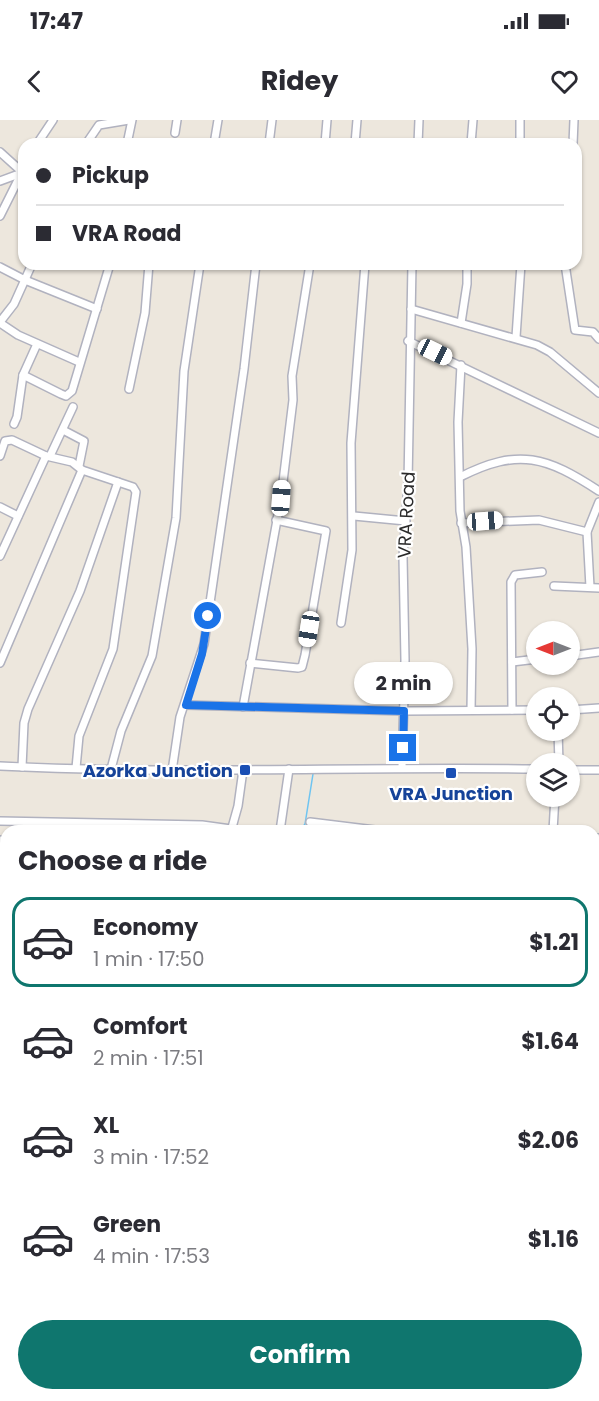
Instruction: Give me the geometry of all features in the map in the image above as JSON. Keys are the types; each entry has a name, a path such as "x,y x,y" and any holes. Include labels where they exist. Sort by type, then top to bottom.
{"street":[{"path":"41,138 53,120"},
{"path":"90,138 99,125 130,120 128,138"},
{"path":"175,133 177,120"},
{"path":"215,138 218,120"},
{"path":"270,138 272,120"},
{"path":"326,138 327,120"},
{"path":"356,138 357,120"},
{"path":"418,138 419,120"},
{"path":"472,138 473,120"},
{"path":"520,120 520,138"},
{"path":"573,138 574,120"},
{"path":"0,152 18,169"},
{"path":"0,181 18,173"},
{"path":"0,216 18,178"},
{"path":"0,267 25,280 97,309"},
{"path":"29,270 14,304 0,322 37,344 79,362"},
{"path":"23,375 66,396 72,391 108,270"},
{"path":"129,389 147,295 149,270"},
{"path":"111,769 121,731 152,656 176,518 184,370 199,270"},
{"path":"172,771 180,717 186,705 204,644 244,369 255,270"},
{"path":"243,708 290,430 292,376 309,270"},
{"path":"341,622 352,550 354,516 351,497 351,442 364,270"},
{"name":"VRA Road","path":"402,767 403,591 408,341 412,270"},
{"path":"461,323 467,270"},
{"path":"516,337 521,270"},
{"path":"566,270 574,330 593,332 599,339"},
{"path":"411,309 516,337 550,352 599,393"},
{"path":"408,341 599,433"},
{"path":"14,424 23,375 37,344"},
{"path":"461,365 461,523 466,547 472,649 471,710"},
{"path":"0,556 73,407"},
{"path":"0,663 80,468 84,441 63,430"},
{"path":"0,456 8,439 135,489 136,504 126,550 113,649 80,736 76,768"},
{"path":"460,477 500,463 535,460 563,468 599,491"},
{"path":"22,766 24,723 28,709 80,591 118,482"},
{"path":"590,587 587,532 599,502"},
{"path":"0,507 18,516"},
{"path":"354,516 406,521"},
{"path":"250,663 298,668 302,667 305,655 326,531 276,520"},
{"path":"461,523 539,520 587,532"},
{"path":"512,710 512,582 515,575 542,572"},
{"path":"554,586 599,588"},
{"path":"580,655 599,652"},
{"path":"512,662 526,660"},
{"path":"186,705 404,711 526,710"},
{"path":"580,709 599,708"},
{"path":"0,766 172,771 402,767 526,769"},
{"path":"281,825 289,769"},
{"path":"232,825 243,770"},
{"path":"580,770 599,770"},
{"path":"553,825 554,807"},
{"path":"0,821 202,825"},
{"path":"310,822 334,825"}],"waterway":[{"path":"304,825 313,774"}],"place":[{"name":"Azorka Junction","path":"245,770"},
{"name":"VRA Junction","path":"451,773"}],"route":[{"path":"208,616 202,654 186,705 404,711 403,748"}]}
